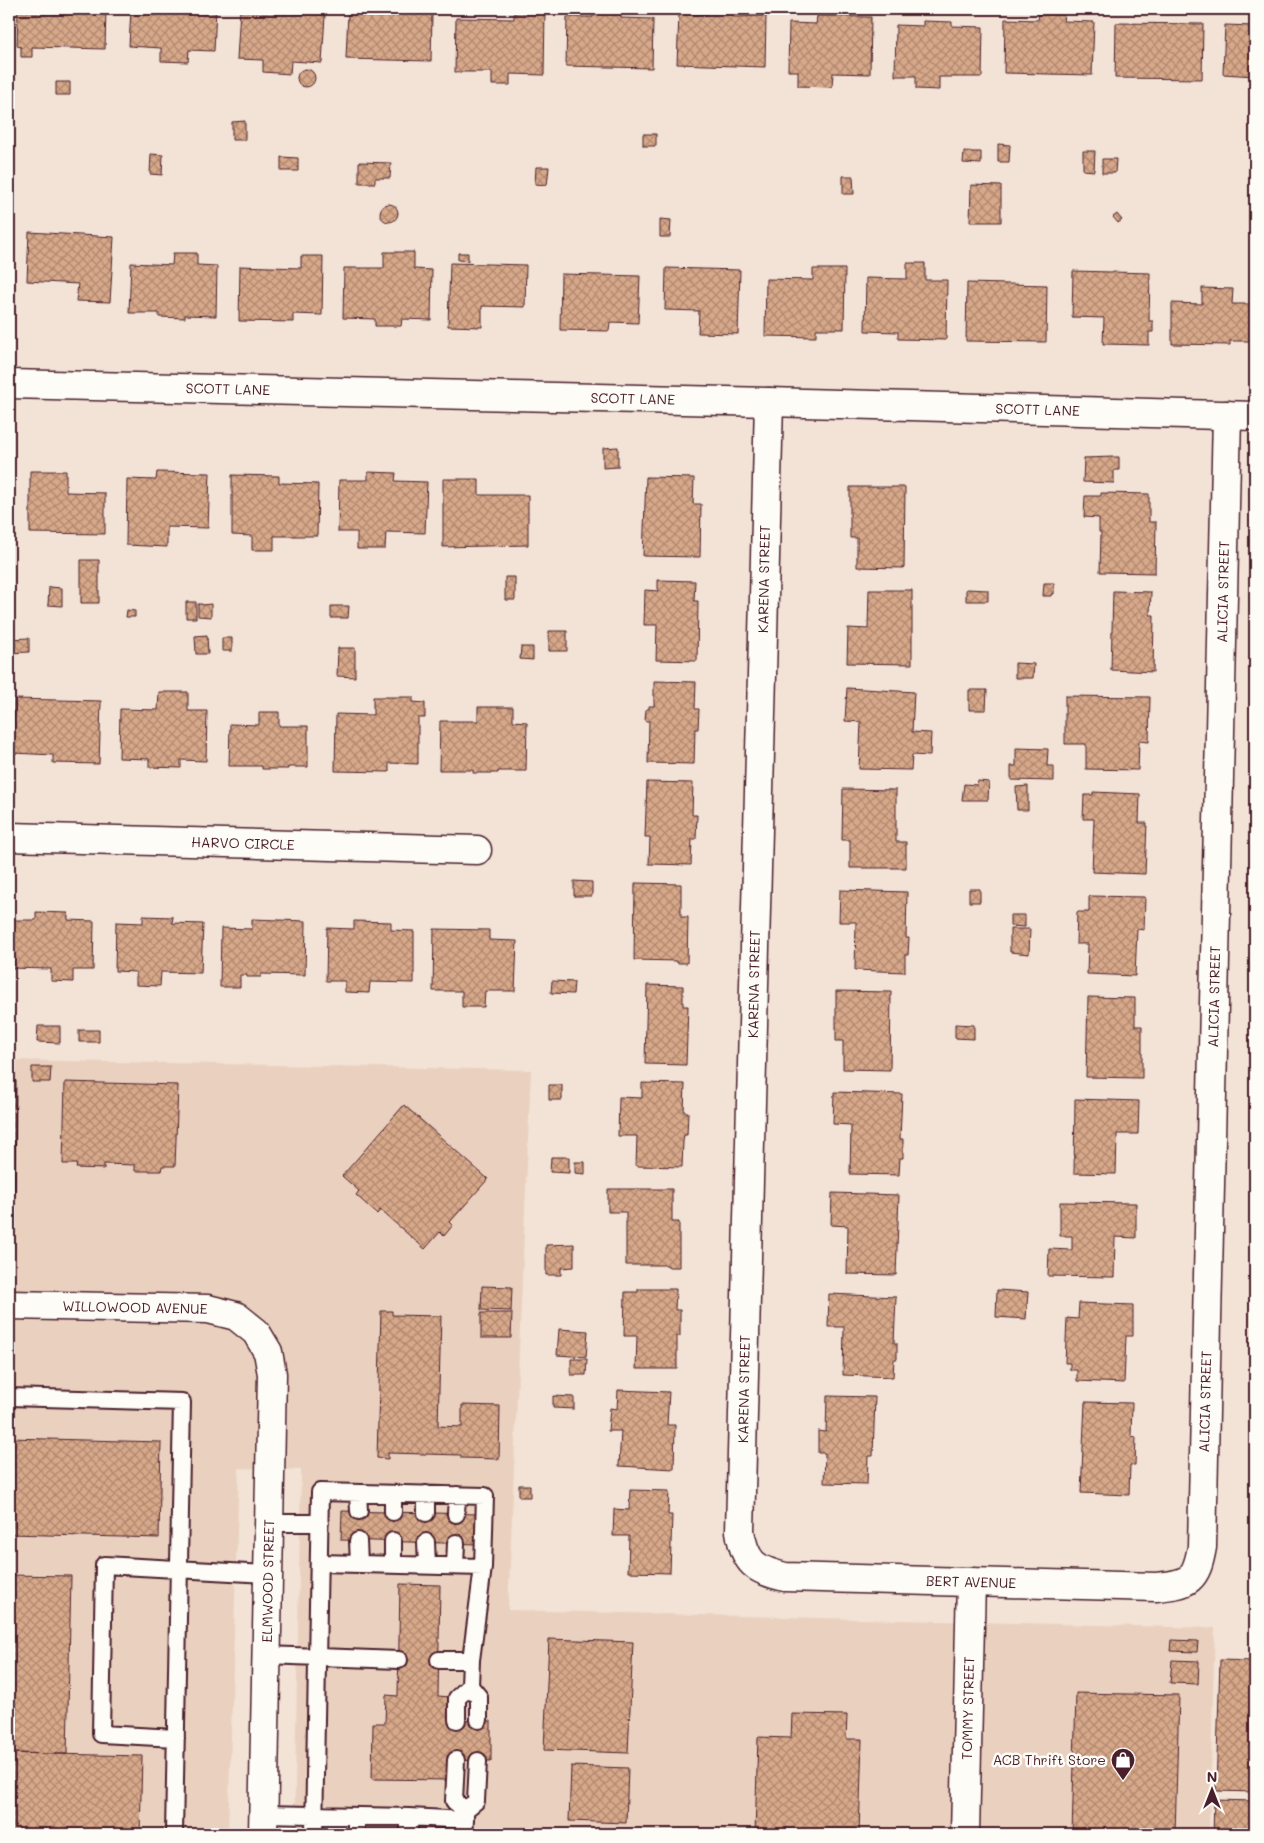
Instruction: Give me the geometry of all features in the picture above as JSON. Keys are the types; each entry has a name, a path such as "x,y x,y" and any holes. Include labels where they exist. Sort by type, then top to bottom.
{"street":[{"name":"SCOTT LANE","path":"9,384 769,402 1255,416"},
{"name":"KARENA STREET","path":"751,1564 742,1549 740,1531 769,402"},
{"name":"ALICIA STREET","path":"1193,1576 1199,1563 1202,1546 1227,415"},
{"name":"HARVO CIRCLE","path":"9,837 477,850"},
{"name":"WILLOWOOD AVENUE","path":"9,1305 208,1309 236,1316 256,1332"},
{"name":"ELMWOOD STREET","path":"256,1332 268,1352 272,1374 263,1824"},
{"name":"BERT AVENUE","path":"751,1564 765,1572 785,1577 1156,1587 1177,1585 1193,1576"},
{"name":"TOMMY STREET","path":"965,1834 971,1582"}],"lane":[{"path":"9,1397 182,1402 174,1834"},
{"path":"314,1834 320,1492 484,1496 483,1567 471,1660 470,1686 479,1697 479,1720"},
{"path":"358,1493 359,1511"},
{"path":"393,1494 393,1512"},
{"path":"426,1494 426,1513"},
{"path":"456,1514 457,1495"},
{"path":"269,1523 320,1523"},
{"path":"358,1541 359,1564"},
{"path":"393,1542 393,1564"},
{"path":"426,1542 427,1565"},
{"path":"455,1566 456,1544"},
{"path":"319,1563 483,1567"},
{"path":"176,1738 101,1734 104,1565 268,1574"},
{"path":"266,1655 399,1660"},
{"path":"439,1660 471,1660"},
{"path":"457,1720 457,1698 470,1686"},
{"path":"456,1760 454,1801 465,1821"},
{"path":"465,1821 476,1801 478,1761"},
{"path":"263,1824 315,1815 409,1817 465,1821"},
{"path":"356,1816 356,1834"},
{"path":"409,1817 409,1834"}],"shaded area":[{"path":"9,1060 531,1070 508,1610 1215,1628 1209,1834 294,1834 301,1470 239,1468 228,1834 9,1834"}],"building":[{"path":"18,9 106,9 105,49 32,47 32,57 21,57 21,47 17,46"},
{"path":"131,9 216,9 214,51 189,50 188,62 161,61 161,48 129,46"},
{"path":"240,9 290,9 290,13 325,15 322,63 291,61 290,74 263,72 263,60 237,59"},
{"path":"377,9 402,9 402,13 432,14 431,61 346,59 348,12 377,13"},
{"path":"514,9 545,10 544,75 510,74 510,85 492,85 492,72 455,72 456,18 514,19"},
{"path":"708,12 734,12 734,17 766,16 765,67 677,64 679,14 708,14"},
{"path":"593,13 621,13 621,18 653,19 652,68 566,66 567,17 593,17"},
{"path":"1039,14 1064,15 1063,21 1094,22 1092,75 1004,73 1005,19 1038,20"},
{"path":"817,16 871,17 870,74 833,73 832,87 798,86 798,71 788,71 789,23 816,24"},
{"path":"923,21 952,22 952,26 983,27 982,77 939,77 939,90 916,89 916,76 895,76 896,25 923,26"},
{"path":"1116,23 1203,24 1202,79 1115,78"},
{"path":"1225,25 1255,26 1255,76 1223,74"},
{"path":"306,69 312,72 315,78 312,84 306,87 300,84 297,78 300,72"},
{"path":"56,82 70,82 70,95 56,95"},
{"path":"245,121 245,140 232,140 232,122"},
{"path":"643,134 656,134 656,146 643,146"},
{"path":"998,144 1010,145 1009,162 998,162"},
{"path":"1250,148 1255,148 1255,163 1250,162"},
{"path":"1083,151 1095,151 1094,171 1083,170"},
{"path":"964,152 981,152 981,164 963,163"},
{"path":"151,154 163,155 162,175 150,174"},
{"path":"281,157 298,158 298,171 281,171"},
{"path":"1102,159 1116,159 1115,173 1102,173"},
{"path":"359,162 391,163 390,178 375,178 375,183 359,183"},
{"path":"536,167 549,167 547,185 535,184"},
{"path":"843,176 853,176 854,194 843,194"},
{"path":"971,185 1001,186 1001,222 970,222"},
{"path":"385,204 393,204 398,209 396,220 385,222 380,217 380,209"},
{"path":"1117,214 1122,220 1118,223 1113,217"},
{"path":"660,219 671,220 670,237 660,237"},
{"path":"29,232 114,237 110,302 76,301 78,284 27,281"},
{"path":"384,252 414,252 414,269 432,270 431,320 402,319 401,326 375,326 375,319 343,318 344,268 384,268"},
{"path":"173,253 197,253 197,265 217,266 216,316 185,315 185,318 159,317 159,313 129,313 131,263 172,265"},
{"path":"458,253 468,253 468,261 458,260"},
{"path":"301,256 323,256 322,315 293,314 293,322 239,321 240,266 301,268"},
{"path":"450,263 526,265 525,307 482,306 482,327 448,326"},
{"path":"907,263 925,263 925,280 947,280 946,340 898,339 898,332 865,331 866,278 907,279"},
{"path":"666,268 740,270 738,334 698,333 699,311 665,310"},
{"path":"813,269 845,269 844,329 816,329 816,337 765,336 766,279 813,280"},
{"path":"1073,271 1150,273 1149,321 1153,321 1153,332 1149,332 1149,345 1103,344 1104,318 1072,317"},
{"path":"561,274 640,276 638,323 610,322 609,331 560,330"},
{"path":"967,283 1047,285 1046,342 966,341"},
{"path":"1202,288 1233,289 1232,304 1252,304 1251,341 1230,341 1230,345 1172,344 1172,303 1202,304"},
{"path":"618,447 618,467 603,468 603,448"},
{"path":"1119,457 1119,470 1114,470 1114,483 1083,482 1084,458"},
{"path":"30,471 66,471 66,492 105,493 105,534 30,533"},
{"path":"157,472 210,473 208,528 167,527 167,547 126,545 127,479 156,480"},
{"path":"368,472 396,473 395,481 427,482 425,533 386,532 385,549 357,549 357,532 338,532 339,480 368,480"},
{"path":"232,475 279,476 279,483 318,484 317,536 274,536 274,550 252,550 252,536 232,535"},
{"path":"646,477 694,478 693,504 701,504 700,557 643,556"},
{"path":"443,479 479,479 479,495 528,495 528,545 443,547"},
{"path":"850,487 905,487 904,568 857,567 857,538 850,538"},
{"path":"1101,493 1149,494 1149,522 1156,522 1155,573 1100,572 1101,532 1099,532 1099,518 1084,517 1085,496 1101,496"},
{"path":"81,560 99,560 99,603 81,603"},
{"path":"505,577 515,577 515,600 505,600"},
{"path":"658,580 695,581 694,601 698,601 697,661 656,660 657,625 644,625 645,590 658,591"},
{"path":"1044,583 1054,583 1054,594 1043,596"},
{"path":"49,587 62,588 62,606 48,605"},
{"path":"966,589 988,590 988,601 966,601"},
{"path":"869,590 912,590 912,664 847,663 848,628 868,629"},
{"path":"1113,591 1151,592 1150,615 1154,615 1153,672 1111,670"},
{"path":"186,602 196,602 196,618 186,618"},
{"path":"198,604 211,604 211,617 198,616"},
{"path":"331,606 349,606 348,618 331,618"},
{"path":"127,610 135,611 135,617 126,617"},
{"path":"549,631 567,631 567,651 549,651"},
{"path":"207,635 208,654 196,654 195,636"},
{"path":"29,638 29,652 10,653 9,639"},
{"path":"222,638 232,638 232,651 222,651"},
{"path":"521,647 533,647 533,660 520,659"},
{"path":"338,648 355,648 355,677 337,676"},
{"path":"1015,663 1034,664 1033,678 1015,678"},
{"path":"654,681 696,682 695,709 699,709 698,729 695,729 694,764 648,763 649,721 645,721 646,709 649,709 649,706 654,706"},
{"path":"847,688 914,692 912,732 931,733 930,756 912,755 911,770 859,769 861,722 845,721"},
{"path":"969,690 987,690 986,710 969,710"},
{"path":"159,692 188,692 188,711 207,711 206,761 181,760 181,768 149,767 149,759 119,758 120,709 158,710"},
{"path":"1065,696 1150,697 1149,742 1139,741 1138,770 1086,769 1086,744 1065,744"},
{"path":"373,697 413,697 413,702 425,703 425,718 418,718 418,764 389,763 389,772 335,771 336,714 373,715"},
{"path":"14,699 101,701 99,764 53,763 53,755 13,753"},
{"path":"478,707 513,707 513,721 527,722 526,771 473,773 473,770 439,770 440,721 478,721"},
{"path":"259,712 279,712 279,726 308,726 308,767 262,769 262,766 229,766 230,724 259,725"},
{"path":"1016,748 1048,749 1047,766 1054,766 1054,781 1011,780 1011,766 1016,766"},
{"path":"978,781 989,782 988,800 962,800 964,784 977,785"},
{"path":"647,782 693,783 692,815 697,815 696,839 692,839 691,865 649,864 650,837 645,837"},
{"path":"1028,786 1028,810 1017,810 1016,787"},
{"path":"843,789 896,790 896,842 906,842 906,868 850,868 850,840 842,840"},
{"path":"1093,792 1140,794 1139,823 1147,823 1145,874 1092,872 1094,819 1083,819 1084,795 1093,795"},
{"path":"574,881 592,882 592,896 574,896"},
{"path":"635,883 681,884 681,917 688,917 687,963 634,960"},
{"path":"969,889 980,889 980,902 969,902"},
{"path":"840,890 907,892 906,938 909,938 908,955 905,955 905,972 855,970 856,922 839,922"},
{"path":"1089,896 1145,897 1144,930 1137,929 1135,976 1087,974 1088,944 1076,944 1077,912 1089,912"},
{"path":"36,912 68,913 68,920 94,921 93,970 73,970 73,982 51,981 51,969 9,968 9,920 36,920"},
{"path":"1010,915 1025,915 1025,927 1010,926"},
{"path":"143,916 173,917 172,923 203,924 201,973 161,972 160,986 136,985 136,972 115,971 116,922 143,923"},
{"path":"252,919 306,921 305,975 261,974 261,977 247,977 247,975 240,975 240,987 220,987 221,928 252,929"},
{"path":"354,921 391,922 391,930 414,931 414,983 370,982 369,993 345,992 345,981 326,981 327,928 354,929"},
{"path":"434,929 489,930 489,940 517,941 515,991 485,991 484,1007 462,1007 462,991 433,991"},
{"path":"1010,929 1030,929 1029,954 1010,952"},
{"path":"552,981 574,982 573,994 551,993"},
{"path":"647,985 683,986 683,1006 688,1006 686,1065 645,1064"},
{"path":"836,991 891,992 890,1070 843,1069 843,1041 836,1041"},
{"path":"1088,997 1135,998 1135,1026 1142,1026 1142,1078 1086,1077"},
{"path":"955,1024 974,1025 974,1039 955,1038"},
{"path":"38,1026 60,1026 60,1043 37,1042"},
{"path":"79,1030 99,1030 99,1042 79,1042"},
{"path":"32,1067 51,1067 50,1082 32,1082"},
{"path":"9,1081 16,1081 15,1194 9,1194"},
{"path":"65,1082 178,1085 175,1166 162,1166 161,1171 135,1171 135,1165 104,1164 104,1169 76,1168 77,1164 63,1164"},
{"path":"642,1083 685,1084 684,1112 688,1112 687,1135 684,1135 683,1142 682,1167 636,1166 637,1136 618,1136 619,1097 642,1098"},
{"path":"549,1085 562,1085 562,1100 549,1100"},
{"path":"834,1092 902,1094 900,1139 903,1139 903,1158 900,1158 899,1175 850,1174 851,1125 833,1124"},
{"path":"1075,1099 1139,1101 1138,1134 1117,1134 1116,1174 1074,1173"},
{"path":"404,1105 488,1179 450,1222 453,1225 444,1236 440,1232 425,1249 380,1210 377,1214 356,1195 359,1191 342,1176"},
{"path":"551,1157 569,1157 569,1173 550,1172"},
{"path":"575,1162 585,1162 585,1174 575,1173"},
{"path":"608,1189 672,1189 672,1222 679,1222 679,1267 668,1267 668,1265 626,1265 626,1212 608,1212"},
{"path":"832,1193 899,1195 896,1275 847,1274 848,1226 831,1225"},
{"path":"1060,1202 1136,1203 1136,1238 1115,1237 1114,1277 1048,1276 1049,1249 1072,1250 1072,1236 1060,1236"},
{"path":"574,1244 574,1267 561,1268 561,1275 546,1275 546,1245"},
{"path":"482,1286 512,1287 511,1311 481,1310"},
{"path":"638,1289 676,1289 675,1310 680,1310 680,1336 677,1336 677,1369 636,1369 637,1336 624,1336 625,1292 638,1292"},
{"path":"997,1290 1028,1292 1026,1319 996,1317"},
{"path":"829,1294 896,1297 894,1343 897,1343 897,1359 894,1359 893,1377 843,1375 844,1327 828,1327"},
{"path":"1079,1303 1133,1305 1133,1336 1126,1336 1124,1383 1077,1381 1077,1370 1070,1370 1070,1363 1065,1363 1067,1318 1078,1319"},
{"path":"381,1311 392,1311 392,1315 441,1316 438,1426 462,1427 462,1405 500,1406 499,1459 461,1458 461,1455 388,1453 388,1459 377,1458"},
{"path":"481,1313 512,1313 511,1338 481,1338"},
{"path":"559,1329 588,1331 586,1357 557,1355"},
{"path":"571,1359 587,1359 586,1375 571,1375"},
{"path":"618,1390 669,1392 667,1425 675,1425 674,1469 619,1466 621,1431 608,1431 610,1408 617,1409"},
{"path":"553,1396 574,1397 574,1409 553,1408"},
{"path":"827,1396 875,1397 873,1456 868,1456 867,1484 824,1483 825,1453 818,1453 818,1431 826,1432"},
{"path":"1085,1402 1132,1403 1131,1436 1136,1437 1135,1465 1130,1465 1129,1495 1081,1493"},
{"path":"9,1438 161,1442 159,1538 9,1534"},
{"path":"519,1485 530,1485 530,1497 519,1497"},
{"path":"630,1490 669,1491 668,1515 672,1515 670,1573 628,1572 629,1536 613,1536 614,1509 629,1510"},
{"path":"342,1511 478,1514 477,1544 341,1540"},
{"path":"9,1575 71,1576 67,1754 9,1753"},
{"path":"400,1584 440,1585 438,1696 451,1697 450,1720 491,1721 491,1761 448,1760 448,1780 372,1779 373,1723 385,1723 386,1695 398,1696"},
{"path":"549,1639 633,1642 628,1753 544,1750"},
{"path":"1171,1640 1198,1641 1197,1652 1170,1651"},
{"path":"1172,1660 1199,1661 1198,1684 1170,1683"},
{"path":"1220,1660 1255,1661 1255,1792 1216,1791"},
{"path":"1076,1693 1179,1695 1175,1834 1072,1834"},
{"path":"792,1714 847,1715 846,1739 862,1739 859,1834 755,1834 758,1737 791,1738"},
{"path":"9,1753 142,1756 140,1834 9,1834"},
{"path":"571,1766 628,1768 626,1823 569,1821"},
{"path":"1214,1800 1255,1801 1255,1834 1213,1834"}],"place":[{"name":"ACB Thrift Store","path":"1123,1781"}]}
